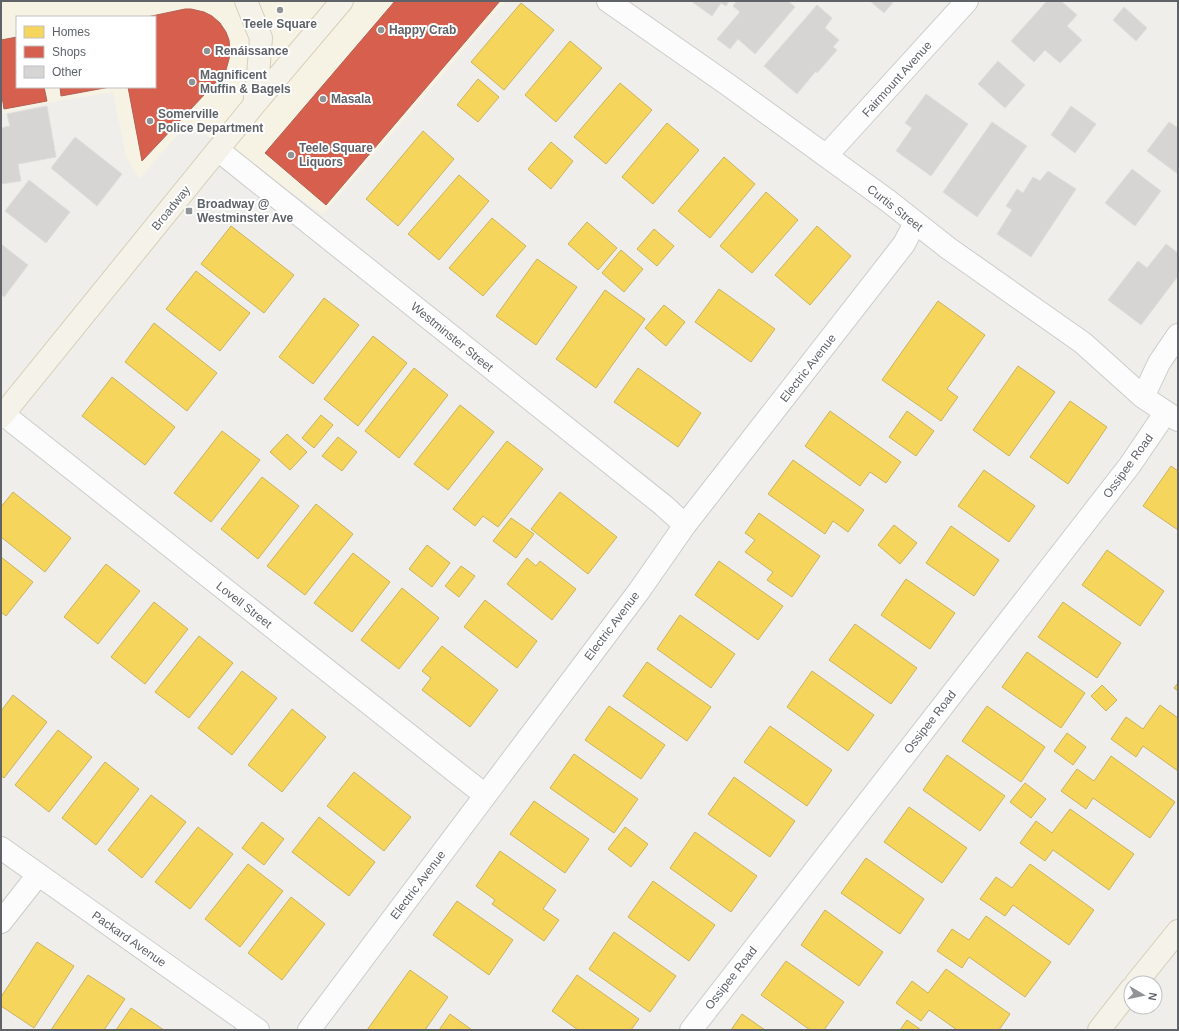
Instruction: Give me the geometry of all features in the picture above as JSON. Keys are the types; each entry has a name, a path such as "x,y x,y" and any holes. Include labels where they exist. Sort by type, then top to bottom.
{"main road":[{"path":"246,1 261,38 254,106"},
{"name":"Broadway","path":"2,416 254,106 342,1"},
{"path":"1142,975 1178,931"},
{"path":"1098,1030 1123,999"}],"street":[{"name":"Curtis Street","path":"608,1 727,84 887,200 948,248 1083,343 1143,397 1172,416"},
{"name":"Fairmount Avenue","path":"826,156 967,1"},
{"name":"Westminster Street","path":"218,150 663,505 685,525"},
{"name":"Electric Avenue","path":"310,1030 639,591 685,525 904,244 915,223"},
{"path":"1143,397 1159,363 1178,335"},
{"name":"Lovell Street","path":"2,416 485,796"},
{"name":"Ossipee Road","path":"691,1030 1130,465 1172,416"},
{"name":"Packard Avenue","path":"1,848 258,1030"},
{"path":"1,922 38,875"}],"shaded area":[{"name":"Teele Square","path":"1,1 506,1 323,214 188,123 139,179 126,156 113,92 52,102 1,114"}],"building: Homes":[{"path":"521,3 554,30 504,90 471,62"},
{"path":"570,41 602,68 556,122 525,95"},
{"path":"478,79 499,97 478,122 457,105"},
{"path":"620,83 652,110 606,164 574,137"},
{"path":"667,123 699,150 653,204 622,177"},
{"path":"423,131 454,159 398,226 366,199"},
{"path":"551,142 573,161 551,189 528,169"},
{"path":"724,157 755,184 710,238 678,211"},
{"path":"459,175 489,201 439,260 408,234"},
{"path":"766,192 798,220 752,273 720,246"},
{"path":"492,218 526,246 483,296 449,268"},
{"path":"587,222 617,248 598,270 568,244"},
{"path":"231,226 294,275 264,313 201,264"},
{"path":"817,226 851,256 810,305 775,275"},
{"path":"654,229 674,246 657,266 637,249"},
{"path":"621,250 643,269 624,292 602,273"},
{"path":"537,259 577,287 536,345 496,316"},
{"path":"196,271 250,313 220,351 166,309"},
{"path":"719,289 775,329 751,362 695,322"},
{"path":"605,290 645,319 596,388 556,359"},
{"path":"324,298 359,325 313,384 279,357"},
{"path":"938,301 985,335 947,389 958,397 941,421 882,380"},
{"path":"664,305 685,322 666,346 645,328"},
{"path":"154,323 217,373 187,411 125,362"},
{"path":"373,336 407,363 358,426 324,399"},
{"path":"1018,366 1055,392 1009,456 973,430"},
{"path":"414,368 448,395 399,458 365,431"},
{"path":"638,368 701,413 678,447 614,402"},
{"path":"112,377 175,427 145,465 82,416"},
{"path":"1070,401 1107,427 1068,484 1030,457"},
{"path":"460,405 494,432 448,490 414,464"},
{"path":"830,411 901,462 886,483 870,472 860,486 805,446"},
{"path":"907,411 934,431 916,456 889,437"},
{"path":"321,415 333,425 314,448 302,438"},
{"path":"222,431 260,460 211,522 174,493"},
{"path":"287,434 307,452 290,470 270,452"},
{"path":"338,437 357,452 342,471 322,456"},
{"path":"507,441 543,469 498,527 483,516 475,526 453,509"},
{"path":"793,460 864,510 848,532 833,521 825,534 768,494"},
{"path":"1171,466 1178,471 1178,530 1143,506"},
{"path":"984,470 1035,506 1009,542 958,506"},
{"path":"262,477 299,506 258,559 221,529"},
{"path":"13,492 71,538 45,572 1,537 1,507"},
{"path":"560,492 617,537 588,574 531,529"},
{"path":"316,504 353,534 305,595 267,566"},
{"path":"759,513 820,556 792,597 767,580 773,572 745,552 755,540 745,533"},
{"path":"511,518 534,534 516,558 493,541"},
{"path":"894,525 917,543 900,564 878,545"},
{"path":"951,526 999,560 974,596 926,563"},
{"path":"427,545 450,563 432,587 409,569"},
{"path":"1107,550 1164,591 1140,626 1082,585"},
{"path":"353,553 390,582 352,632 314,603"},
{"path":"1,557 33,582 6,616 1,612"},
{"path":"527,558 536,566 540,561 576,589 552,620 507,584"},
{"path":"719,561 783,606 758,640 695,595"},
{"path":"106,564 140,591 98,644 64,617"},
{"path":"461,566 475,576 459,597 445,586"},
{"path":"906,579 955,613 930,649 881,615"},
{"path":"402,588 439,618 399,669 361,640"},
{"path":"485,600 537,641 517,668 464,627"},
{"path":"154,602 188,629 145,684 111,657"},
{"path":"1063,602 1121,643 1097,678 1038,637"},
{"path":"680,615 735,654 711,688 657,649"},
{"path":"855,624 917,668 891,704 829,660"},
{"path":"199,636 233,663 189,718 155,692"},
{"path":"442,646 498,690 470,727 422,690 431,678 422,671"},
{"path":"1027,652 1085,693 1061,728 1002,687"},
{"path":"647,662 711,707 687,741 623,696"},
{"path":"242,671 277,698 232,755 198,728"},
{"path":"812,671 874,715 848,751 787,707"},
{"path":"1178,683 1178,691 1174,688"},
{"path":"1102,685 1117,700 1106,711 1091,696"},
{"path":"13,695 47,722 4,778 1,776 1,711"},
{"path":"1160,705 1178,718 1178,771 1143,746 1136,757 1111,739 1126,717 1143,729"},
{"path":"609,706 665,745 641,779 585,740"},
{"path":"987,706 1045,747 1021,782 962,741"},
{"path":"292,709 326,737 282,792 248,765"},
{"path":"770,726 832,770 807,806 744,762"},
{"path":"58,730 92,757 49,812 15,785"},
{"path":"1067,733 1086,747 1073,765 1054,751"},
{"path":"574,754 638,799 614,833 550,788"},
{"path":"947,755 1005,796 980,831 923,790"},
{"path":"1111,756 1175,802 1150,838 1093,798 1086,809 1061,791 1077,769 1094,781"},
{"path":"105,762 139,789 96,845 62,818"},
{"path":"354,772 411,817 384,851 327,806"},
{"path":"734,777 795,821 770,857 708,814"},
{"path":"1025,783 1046,799 1031,818 1010,802"},
{"path":"151,795 186,822 142,878 108,850"},
{"path":"534,801 589,839 565,873 510,834"},
{"path":"909,807 967,848 942,883 884,842"},
{"path":"1070,809 1134,854 1109,890 1053,850 1045,861 1020,843 1036,821 1052,833"},
{"path":"319,817 375,862 349,896 292,852"},
{"path":"262,822 284,839 264,865 242,848"},
{"path":"198,827 233,854 190,909 155,882"},
{"path":"625,827 648,844 631,867 608,849"},
{"path":"695,832 757,876 731,912 670,868"},
{"path":"500,851 556,890 543,909 559,920 544,941 492,904 495,900 476,886"},
{"path":"866,858 924,899 900,934 841,893"},
{"path":"248,864 283,891 240,947 205,919"},
{"path":"1030,864 1094,910 1069,945 1013,905 1005,916 980,899 996,877 1012,888"},
{"path":"653,881 715,925 689,961 628,917"},
{"path":"291,897 325,924 282,980 248,953"},
{"path":"457,901 513,940 489,975 433,935"},
{"path":"825,910 883,952 859,986 801,945"},
{"path":"986,916 1051,962 1025,997 969,957 962,968 937,951 952,929 969,940"},
{"path":"614,932 676,976 650,1012 589,969"},
{"path":"37,942 74,966 34,1028 1,1006 1,997"},
{"path":"786,961 844,1002 824,1030 810,1030 761,995"},
{"path":"946,969 1010,1014 999,1030 957,1030 929,1010 921,1021 896,1003 912,981 928,993"},
{"path":"410,970 448,997 425,1030 367,1030"},
{"path":"88,975 125,999 104,1030 51,1030"},
{"path":"577,975 639,1019 631,1030 578,1030 552,1011"},
{"path":"131,1008 164,1030 116,1030"},
{"path":"450,1014 472,1030 439,1030"},
{"path":"742,1014 765,1030 731,1030"},
{"path":"907,1020 921,1030 900,1030"}],"building: Shops":[{"path":"395,1 500,1 326,205 265,153"},
{"path":"185,9 204,12 212,16 220,23 226,32 229,40 230,51 226,70 220,78 142,161 128,88 156,88 156,16 152,16"},
{"path":"16,37 16,88 44,88 47,101 4,109 1,90 1,40"},
{"path":"60,88 105,88 61,96"}],"building: Other":[{"path":"691,1 729,1 726,6 721,3 712,16"},
{"path":"737,1 788,1 795,7 755,54 738,39 730,49 717,39 740,12 733,6"},
{"path":"870,1 894,1 884,13"},
{"path":"1047,1 1061,1 1077,15 1067,26 1082,40 1060,63 1045,50 1034,62 1011,41"},
{"path":"817,5 832,18 825,28 839,40 833,47 837,50 817,73 816,71 797,94 764,66"},
{"path":"1124,7 1147,28 1136,41 1113,20"},
{"path":"998,61 1025,85 1005,108 978,84"},
{"path":"926,94 968,124 931,176 896,151 912,128 905,123"},
{"path":"47,106 56,157 18,164 21,181 1,184 1,128 10,126 7,114"},
{"path":"1071,106 1096,124 1075,153 1051,135"},
{"path":"992,122 1027,146 977,217 943,192"},
{"path":"1169,122 1178,128 1178,174 1147,151"},
{"path":"75,137 122,174 97,206 51,168"},
{"path":"1132,169 1161,191 1135,226 1105,203"},
{"path":"1048,171 1076,189 1031,257 997,234 1012,210 1006,206 1017,189 1023,193 1033,177 1040,181"},
{"path":"29,180 70,212 46,243 5,211"},
{"path":"1,244 28,265 4,297 1,295"},
{"path":"1166,244 1178,253 1178,276 1141,325 1108,300 1138,261 1147,268"}],"place":[{"name":"Teele Square","path":"280,10"},
{"name":"Happy Crab","path":"381,30"},
{"name":"Renáissance","path":"207,51"},
{"name":"Magnificent Muffin & Bagels","path":"192,82"},
{"name":"Masala","path":"323,99"},
{"name":"Somerville Police Department","path":"150,121"},
{"name":"Teele Square Liquors","path":"291,155"},
{"name":"Broadway @ Westminster Ave","path":"189,211"}]}
